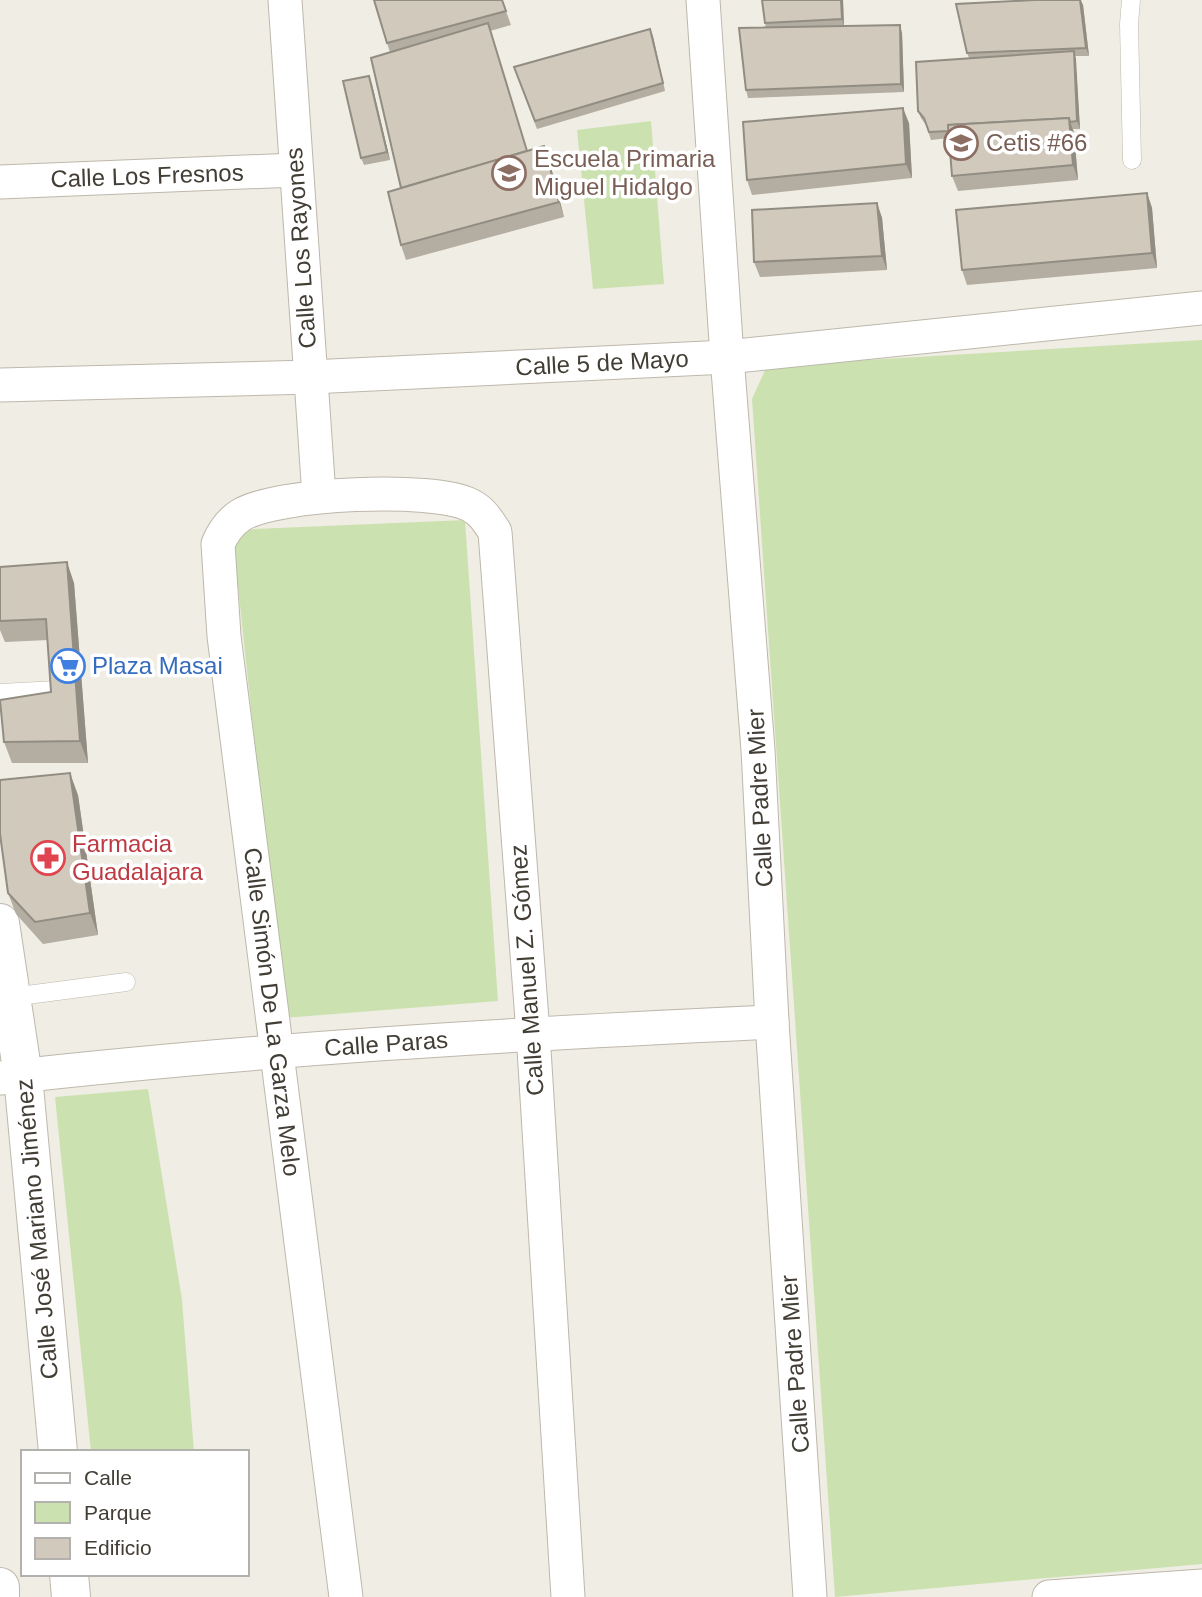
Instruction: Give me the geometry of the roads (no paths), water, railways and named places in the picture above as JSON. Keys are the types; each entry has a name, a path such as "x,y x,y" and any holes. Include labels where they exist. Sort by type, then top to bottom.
{"street":[{"name":"Calle Los Rayones","path":"285,0 319,496"},
{"name":"Calle Padre Mier","path":"703,0 727,357 758,750 772,1022 810,1597"},
{"name":"Calle Los Fresnos","path":"0,182 295,170"},
{"name":"Calle 5 de Mayo","path":"0,385 310,377 727,357 1202,309"},
{"name":"Calle Manuel Z. Gómez","path":"319,496 429,495 456,499 479,511 495,532 533,1033 568,1597"},
{"name":"Calle Simón De La Garza Melo","path":"319,496 265,507 242,515 224,530 218,544 224,636 346,1597"},
{"name":"Calle José Mariano Jiménez","path":"0,923 12,997 12,1077 58,1450"},
{"name":"Calle Paras","path":"12,1077 278,1051 533,1033 772,1022"},
{"path":"69,1576 71,1597"},
{"path":"1049,1597 1202,1586"},
{"path":"0,1587 0,1597"}],"lane":[{"path":"1131,0 1129,24 1132,160"},
{"path":"0,693 57,690"},
{"path":"12,997 126,982"},
{"path":"71,1597 79,1597"}],"place":[{"name":"Cetis #66","path":"961,143"},
{"name":"Escuela Primaria Miguel Hidalgo","path":"509,173"},
{"name":"Plaza Masai","path":"68,666"},
{"name":"Farmacia Guadalajara","path":"48,858"}]}
